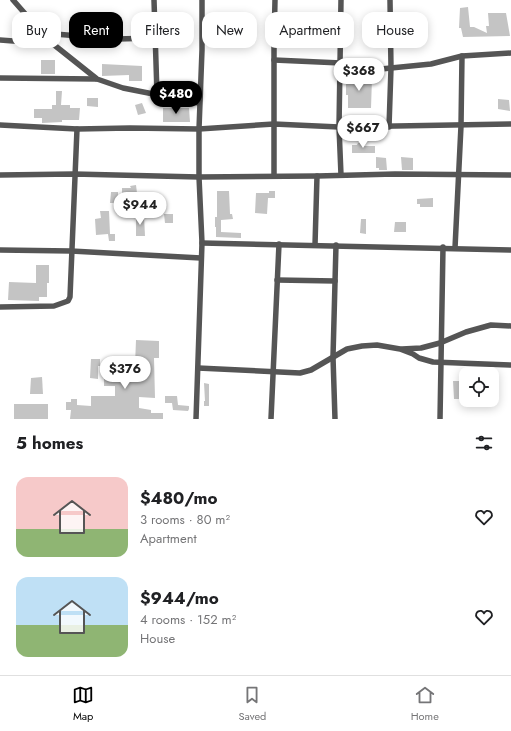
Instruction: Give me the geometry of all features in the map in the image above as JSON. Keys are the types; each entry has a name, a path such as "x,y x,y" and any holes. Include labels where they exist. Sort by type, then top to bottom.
{"street":[{"path":"14,0 24,12"},
{"path":"154,0 154,12"},
{"path":"196,419 202,243 199,177 199,103 202,50 202,0"},
{"path":"274,175 275,0"},
{"path":"341,0 339,127 341,174"},
{"path":"389,127 391,68 390,0"},
{"path":"61,34 131,38"},
{"path":"0,40 12,41"},
{"path":"58,48 97,79"},
{"path":"155,48 157,94"},
{"path":"274,60 341,63 352,67 391,68 431,64 462,56 511,53"},
{"path":"455,248 461,126 462,56"},
{"path":"0,78 97,79 123,88 199,103"},
{"path":"0,124 77,129 199,129 274,124 339,127 389,127 511,124"},
{"path":"0,307 54,306 68,301 70,297 77,129"},
{"path":"0,175 74,174 199,177 274,175 317,176 341,174 511,175"},
{"path":"315,245 317,176"},
{"path":"202,243 443,247 511,250"},
{"path":"271,419 279,244"},
{"path":"335,419 333,357 336,245"},
{"path":"440,419 440,343 443,247"},
{"path":"0,250 71,251 201,258"},
{"path":"277,280 335,281"},
{"path":"198,368 273,372 306,372 347,349 377,345 400,349 421,348 440,343 476,328 491,325 511,326"},
{"path":"400,349 426,361 511,365"}],"building":[{"path":"468,7 470,27 474,27 487,33 486,26 489,26 488,13 506,13 510,36 463,37 461,28 459,28 460,8"},
{"path":"41,60 55,60 55,74 41,74"},
{"path":"102,64 142,66 142,81 129,81 129,75 102,76"},
{"path":"346,77 372,78 371,108 348,108"},
{"path":"56,91 62,91 61,105 70,105 70,108 80,108 79,120 62,120 62,122 42,123 42,118 34,118 34,109 52,109 52,105 56,105"},
{"path":"87,98 98,98 98,107 87,106"},
{"path":"498,99 509,100 510,111 498,109"},
{"path":"142,103 146,113 138,115 135,105"},
{"path":"163,108 189,108 190,122 163,122"},
{"path":"358,143 364,143 364,146 375,146 375,153 352,153 352,145 357,145"},
{"path":"376,157 386,158 387,170 379,170 379,168 376,168"},
{"path":"401,157 413,158 413,170 402,170"},
{"path":"136,185 137,193 122,196 122,188 131,188 130,186"},
{"path":"217,191 229,191 230,214 232,214 233,219 221,220 221,232 241,233 241,238 216,237 215,217 217,217"},
{"path":"269,191 275,191 275,198 268,198 267,214 255,213 256,193 269,193"},
{"path":"111,192 118,192 118,203 110,203"},
{"path":"433,198 433,207 420,207 420,204 417,204 417,199"},
{"path":"100,211 109,211 110,234 115,234 115,241 109,241 108,234 96,235 95,219 101,218"},
{"path":"164,214 173,214 173,223 165,223"},
{"path":"136,216 144,216 145,236 136,236"},
{"path":"361,219 366,219 366,234 360,233"},
{"path":"395,222 406,222 406,232 394,232"},
{"path":"36,265 49,265 47,297 39,297 39,301 8,300 9,282 36,283"},
{"path":"136,340 159,341 159,358 154,358 155,398 139,397 139,408 151,410 151,413 163,413 163,419 70,419 71,410 66,410 66,402 71,402 71,399 77,399 77,405 91,406 91,396 115,396 115,386 104,386 104,377 115,377 116,365 135,365"},
{"path":"91,359 100,359 100,366 98,366 98,379 90,378"},
{"path":"42,377 43,394 30,394 31,378"},
{"path":"453,381 459,381 459,399 454,399"},
{"path":"204,383 209,384 209,406 204,406"},
{"path":"165,396 177,396 178,405 189,406 188,411 173,410 172,403 165,403"},
{"path":"14,404 48,404 48,419 14,419"}]}
